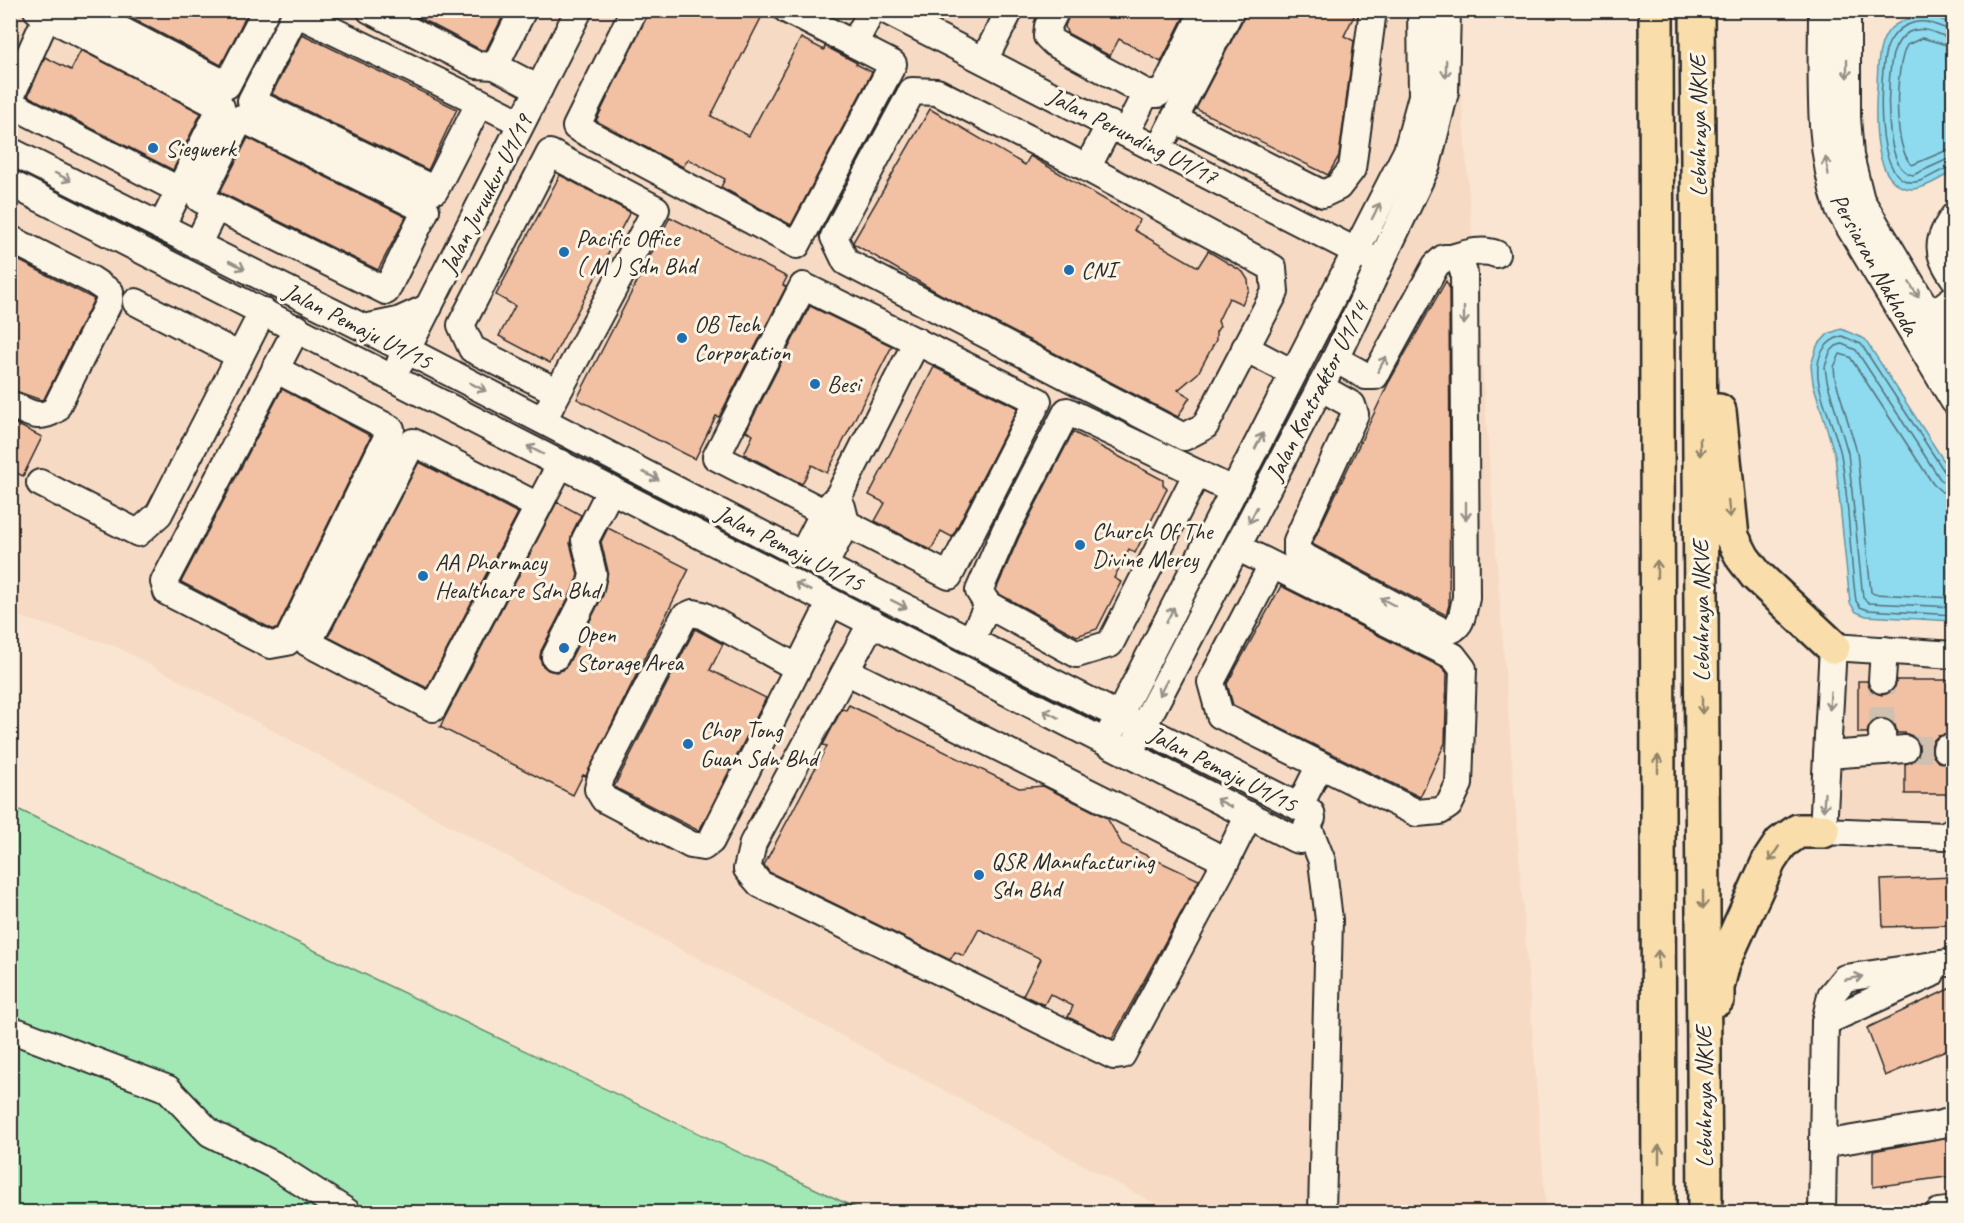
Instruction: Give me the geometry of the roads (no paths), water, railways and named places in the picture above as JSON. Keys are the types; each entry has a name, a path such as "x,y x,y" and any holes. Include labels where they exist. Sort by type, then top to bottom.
{"highway":[{"name":"Lebuhraya NKVE","path":"1656,10 1659,1212"},
{"name":"Lebuhraya NKVE","path":"1697,10 1705,1212"},
{"path":"1697,10 1720,427 1732,537 1743,558 1756,575 1833,647"},
{"path":"1704,1150 1713,1070 1717,987 1723,963 1769,861 1781,843 1798,831 1823,831"}],"street":[{"path":"82,10 226,85 266,10"},
{"path":"370,10 477,65 495,66 539,89"},
{"path":"495,66 523,10"},
{"name":"Jalan Juruukur U1/19","path":"393,377 579,10"},
{"path":"634,10 576,127 797,245 893,64 787,10"},
{"path":"854,44 872,10"},
{"name":"Jalan Perunding U1/17","path":"885,10 1381,264"},
{"path":"984,60 1010,10"},
{"path":"1056,10 1048,26 1047,36 1054,43 1146,93 1158,94 1165,88 1204,10"},
{"path":"1158,150 1231,10"},
{"path":"1174,119 1323,194 1338,187 1352,169 1373,10"},
{"name":"Jalan Kontraktor U1/14","path":"1106,742 1407,151 1422,96 1422,10"},
{"name":"Jalan Kontraktor U1/14","path":"1129,754 1335,359 1427,165 1445,92 1447,10"},
{"name":"Persiaran Nakhoda","path":"1822,10 1821,109 1824,148 1831,187 1839,210 1953,401"},
{"name":"Persiaran Nakhoda","path":"1847,10 1847,117 1850,156 1861,200 1953,355"},
{"path":"161,227 221,107 42,13 11,96 15,106 179,190"},
{"path":"480,102 435,190 251,101 296,13 480,102 521,123"},
{"path":"912,91 937,92 1087,168 1274,268 1275,292 1205,426 1184,437 846,262 834,237 912,91"},
{"path":"1087,168 1146,93"},
{"path":"240,118 426,210 386,291 216,207 200,199 240,118"},
{"name":"Jalan Pemaju U1/15","path":"10,151 364,328 813,561 1142,728 1303,817 1300,840 10,183"},
{"path":"543,420 558,392 656,209 550,153 461,325 472,349 558,392"},
{"path":"197,245 216,207"},
{"path":"1953,216 1943,232 1939,246 1943,262 1953,278"},
{"path":"10,239 92,280 110,292 109,302 55,410 45,415 33,415 10,404"},
{"path":"1335,359 1366,376 1375,376 1436,265 1444,258 1474,252 1496,254"},
{"path":"1320,387 1352,405 1355,414 1297,541 1297,553 1444,632 1453,630 1461,622 1466,598 1464,273 1460,262 1451,258"},
{"path":"803,286 1038,401 949,576 836,510 716,457 803,286"},
{"path":"1930,316 1953,298"},
{"path":"136,302 240,356"},
{"path":"364,328 398,321 429,307 433,341 442,368"},
{"path":"40,483 138,533 159,514 263,311"},
{"path":"275,369 391,429 287,642 270,645 167,592 164,582 275,369 297,328"},
{"path":"813,561 916,341"},
{"path":"1245,348 1293,373"},
{"path":"1197,473 1110,644 1077,654 988,605 979,591 1005,531 1067,411 1197,473 1233,491"},
{"path":"538,506 414,442 308,643 433,708 561,463"},
{"path":"555,657 590,588 593,574 585,540 611,489"},
{"path":"1237,547 1454,656 1463,669 1459,784 1449,805 1440,811 1417,813 1220,715 1211,682 1272,565"},
{"path":"798,668 702,615 693,613 684,617 601,777 598,789 604,799 691,845 703,847 711,841 798,668 831,602"},
{"path":"971,640 988,605"},
{"path":"872,622 753,843 747,869 760,884 1114,1056 1122,1055 1249,816"},
{"path":"1953,655 1833,647 1823,831 1944,836 1953,830"},
{"path":"1882,680 1884,650"},
{"path":"846,671 1226,861"},
{"path":"1827,755 1890,744"},
{"path":"1320,765 1303,817 1322,861 1329,920 1322,1212"},
{"path":"1822,1212 1825,1022 1831,995 1845,978 1953,963"},
{"path":"10,1032 18,1032 168,1089 210,1133 274,1164 347,1212"},
{"path":"1823,1144 1942,1124 1953,1120"},
{"path":"1939,1212 1953,1210"}],"water":[{"path":"1920,15 1938,18 1953,25 1954,171 1928,185 1911,189 1898,185 1882,162 1876,129 1876,97 1879,55 1886,34 1898,23"},
{"path":"1841,329 1865,339 1953,475 1953,621 1866,616 1856,612 1850,603 1835,455 1813,383 1811,365 1817,346 1828,334"}],"tunnel":[{"path":"1882,680 1882,733"},
{"path":"1905,749 1946,749"}],"place":[{"name":"Siegwerk","path":"153,148"},
{"name":"Pacific Office ( M ) Sdn Bhd","path":"564,252"},
{"name":"CNI","path":"1069,270"},
{"name":"OB Tech Corporation","path":"682,338"},
{"name":"Besi","path":"815,384"},
{"name":"Church Of The Divine Mercy","path":"1080,545"},
{"name":"AA Pharmacy Healthcare Sdn Bhd","path":"423,576"},
{"name":"Open Storage Area","path":"564,648"},
{"name":"Chop Tong Guan Sdn Bhd","path":"688,744"},
{"name":"QSR Manufacturing Sdn Bhd","path":"979,875"}]}
